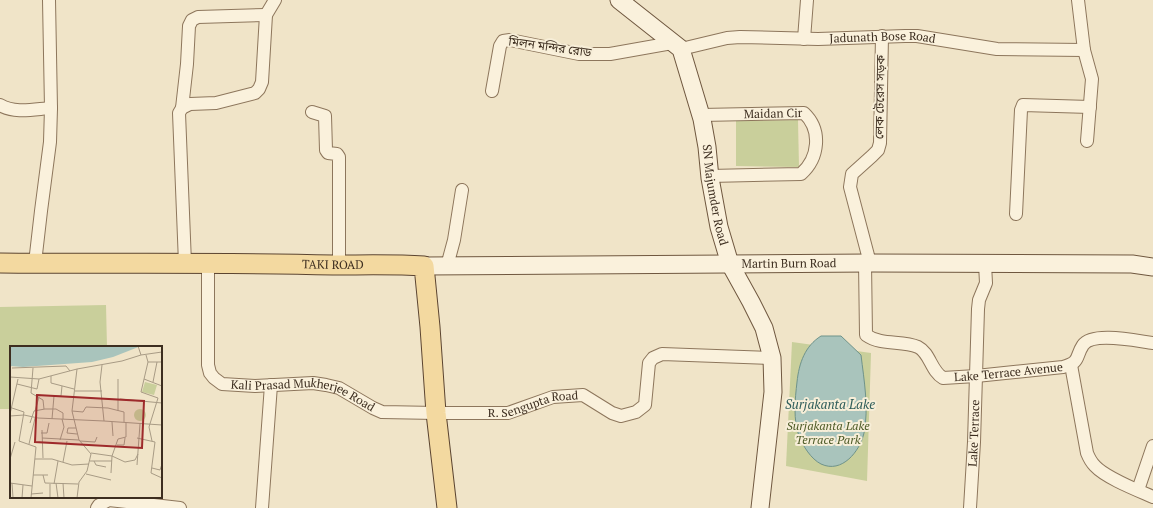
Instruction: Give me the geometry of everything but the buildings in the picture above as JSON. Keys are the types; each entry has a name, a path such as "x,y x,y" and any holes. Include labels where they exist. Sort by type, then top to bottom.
{"main road":[{"path":"619,0 677,46"},
{"name":"SN Majumder Road","path":"677,46 701,115 718,227 730,264 752,302 764,328 772,358 773,392 760,508"},
{"name":"TAKI ROAD","path":"0,263 208,263 424,266"},
{"name":"Martin Burn Road","path":"424,266 868,263 1132,264 1153,267"},
{"path":"424,266 436,413 447,508"}],"street":[{"path":"36,263 50,142 52,108 49,0"},
{"path":"182,108 190,104 216,103 255,93 259,89 262,82 266,15 275,0"},
{"path":"804,38 807,0"},
{"path":"1078,0 1084,50 1092,79 1087,141"},
{"path":"185,263 179,113 182,108 187,64 189,26 192,20 198,17 266,15"},
{"name":"লেক টেরেস সড়ক","path":"868,263 850,187 850,179 852,174 878,150 880,143 882,36"},
{"name":"Jadunath Bose Road","path":"677,46 740,37 804,38 917,36 997,49 1084,50"},
{"name":"মিলন মন্দির রোড","path":"492,91 500,46 503,41 510,40 579,54 610,54 677,46"},
{"path":"0,105 7,109 16,110 52,108"},
{"path":"1016,214 1021,110 1023,105 1090,107"},
{"path":"312,112 325,116 326,150 328,153 337,154 339,157 339,265"},
{"name":"Maidan Cir","path":"701,115 804,113 813,125 817,140 811,164 801,174 710,176"},
{"path":"447,266 454,240 462,190"},
{"name":"Kali Prasad Mukherjee Road","path":"208,263 208,365 210,373 222,384 255,386 313,383 339,388 382,412 436,413"},
{"name":"Lake Terrace Avenue","path":"868,263 866,335 876,340 918,347 923,350 939,375 944,378 1064,367 1071,365 1078,358 1083,345 1091,339 1105,337 1153,343"},
{"name":"Lake Terrace","path":"970,508 978,309 979,300 986,284 985,264"},
{"name":"R. Sengupta Road","path":"436,413 508,413 554,397 583,395 612,413 621,416 636,412 645,405 650,363 653,358 662,354 772,358"},
{"path":"1071,365 1087,453 1090,460 1095,467 1103,473 1153,497"},
{"path":"262,508 271,385"},
{"path":"1138,490 1153,446"},
{"path":"97,508 99,505 109,500 180,508"}],"green space":[{"path":"798,120 799,167 736,166 736,121"},
{"path":"106,305 107,346 10,346 10,409 0,409 0,307"},
{"name":"Surjakanta Lake","path":"792,342 871,353 867,481 786,466"}],"water":[{"name":"Surjakanta Lake","path":"821,336 841,336 861,355 865,384 866,414 862,440 859,447 849,459 836,466 821,464 811,456 805,448 797,430 795,416 799,368 807,350 815,340"}],"park label":[{"name":"Surjakanta Lake Terrace Park","path":"828,433"}]}
